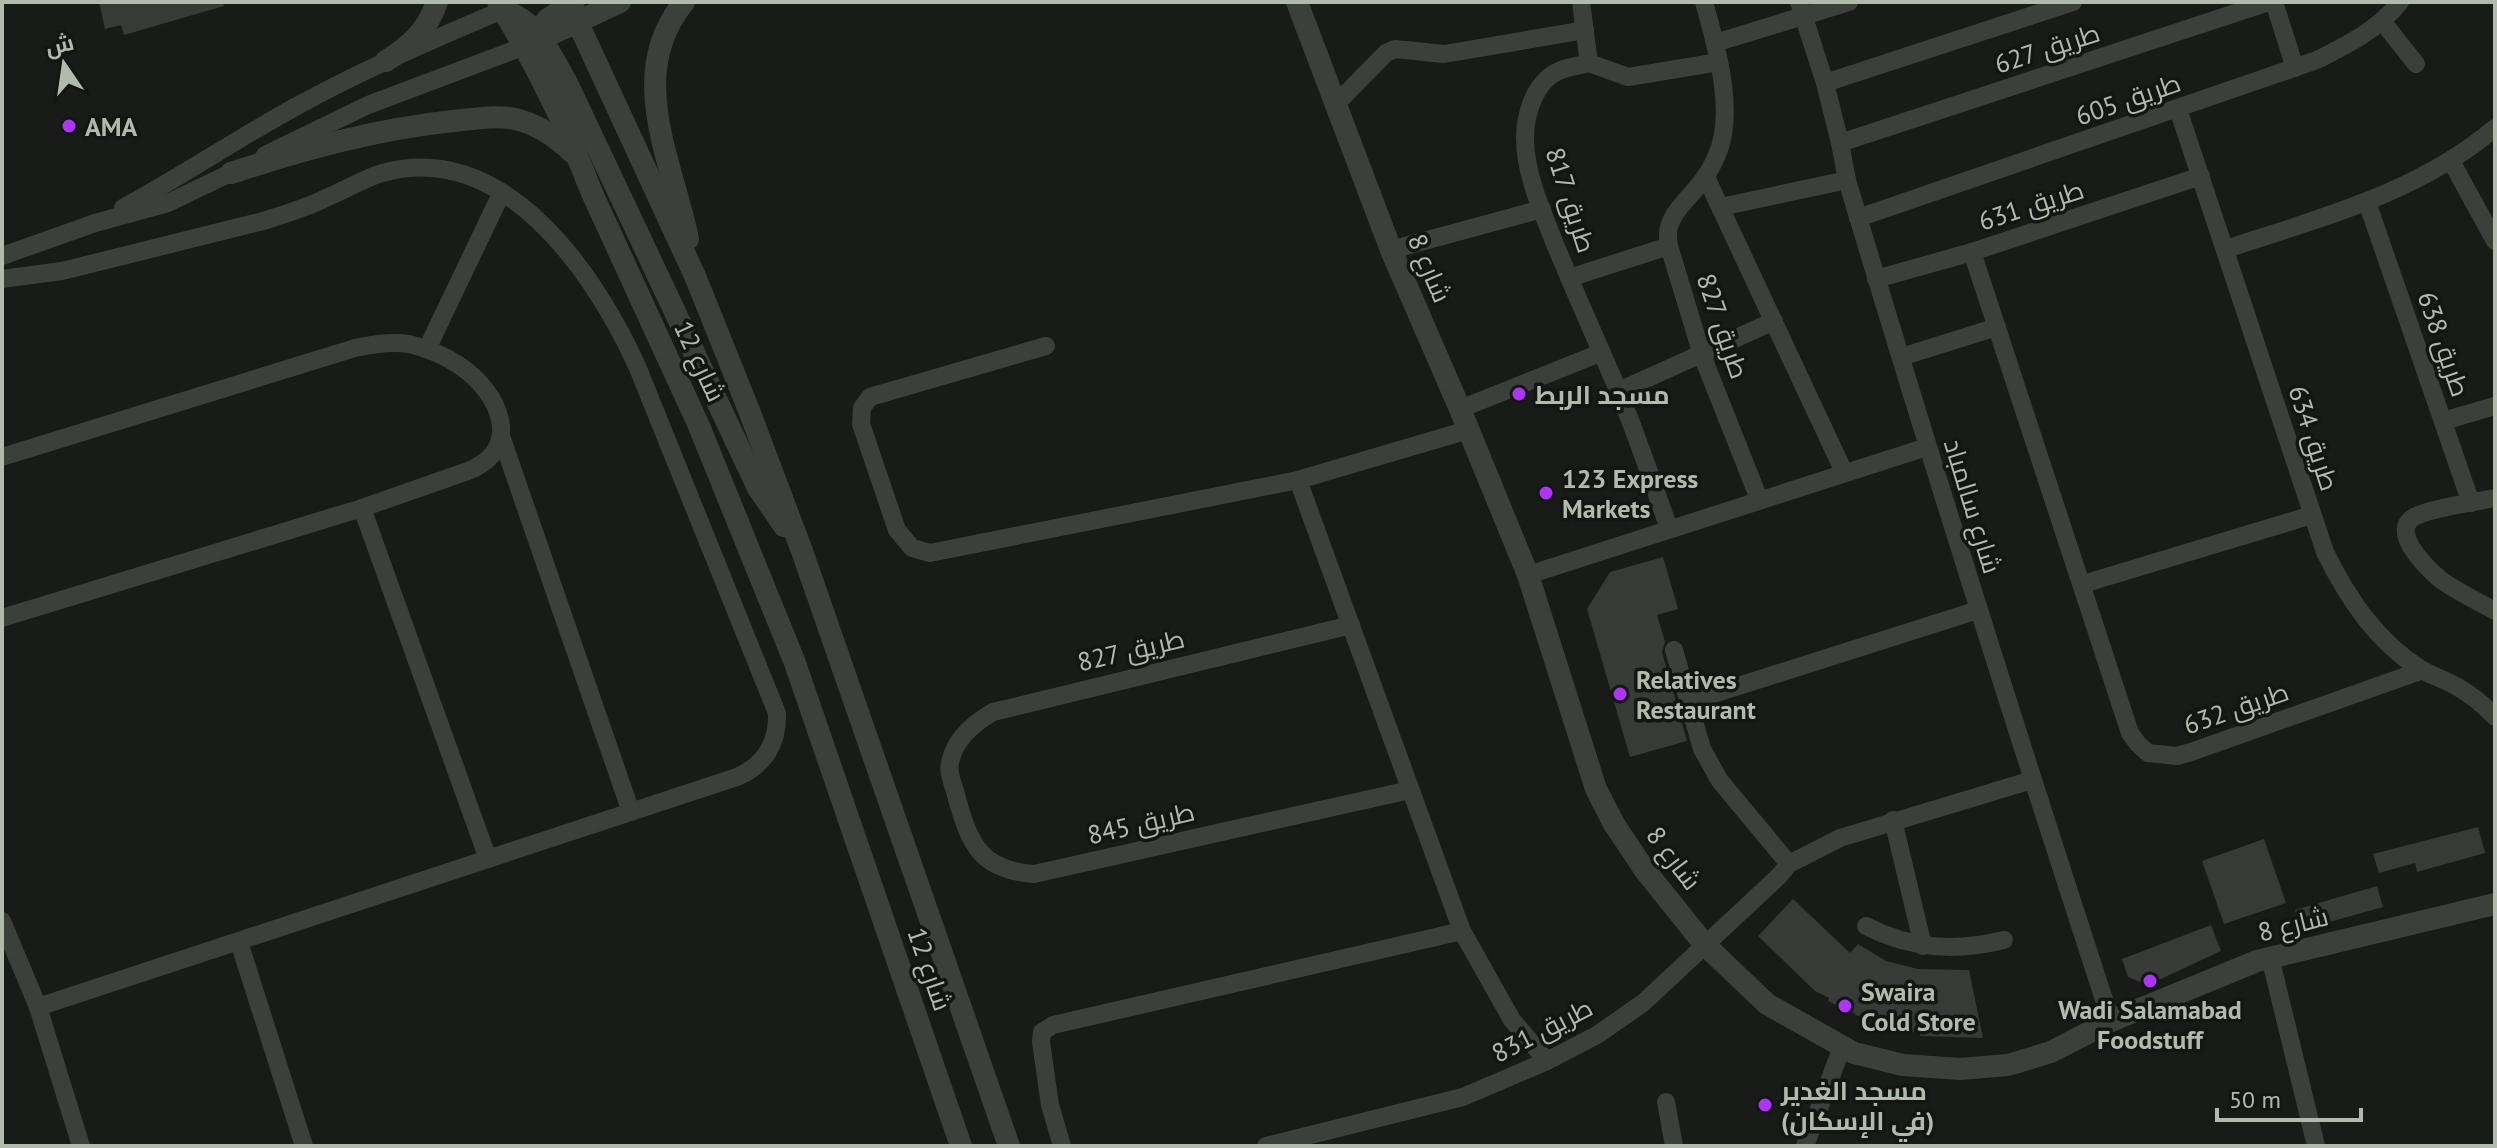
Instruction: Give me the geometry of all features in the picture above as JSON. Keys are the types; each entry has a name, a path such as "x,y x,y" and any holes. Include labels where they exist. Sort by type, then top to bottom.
{"street":[{"path":"386,61 417,39 437,2"},
{"path":"528,2 538,34 567,83 758,488 802,551"},
{"path":"2,256 95,223 168,203 357,110 538,34 571,8 620,2"},
{"path":"684,2 663,32 653,78 659,124 685,223 695,276"},
{"name":"شارع 8","path":"1297,2 1391,250 1528,575 1596,789 1614,824 1644,869 1705,945 1767,1004 1854,1053 1903,1065 1960,1069 1996,1066 2051,1052 2111,1021 2270,957 2495,904"},
{"path":"1581,2 1589,63 1628,77 1717,52 1800,9 1849,2"},
{"path":"1569,278 1669,246 1668,230 1672,220 1706,177 1719,152 1724,126 1724,95 1704,2"},
{"path":"1825,83 2073,2"},
{"path":"2272,2 2295,68"},
{"name":"طريق 627","path":"1840,143 2272,2"},
{"name":"طريق 605","path":"1858,218 2317,60 2351,43 2382,21 2400,2"},
{"path":"95,223 163,187 294,108 507,5 538,34"},
{"name":"شارع 12","path":"571,8 695,276 802,551 1009,1146"},
{"name":"شارع سالمباد","path":"1800,9 1825,83 1847,180 1927,447 2111,1021"},
{"path":"2382,21 2416,64"},
{"path":"1336,104 1386,53 1395,49 1444,54 1585,30"},
{"name":"شارع 12","path":"538,34 592,193 699,426 795,663 961,1146"},
{"name":"طريق 817","path":"1589,63 1549,77 1536,94 1528,113 1525,136 1527,159 1542,209 1600,353 1619,391 1669,528"},
{"name":"طريق 634","path":"2178,109 2312,515 2342,587 2365,619 2391,647 2423,670 2456,686 2495,717"},
{"path":"231,173 279,157 379,132 498,118 514,119 545,130 580,160"},
{"path":"2226,249 2367,202 2410,184 2451,161 2495,128"},
{"path":"2451,161 2495,241"},
{"path":"2,279 62,271 263,221 315,203 383,173 413,168 444,170 475,178 502,192 537,220 568,252 595,287 618,326 777,713 778,729 772,748 752,771 38,1007"},
{"name":"طريق 631","path":"1876,279 1972,252 2201,176"},
{"path":"1706,177 1844,472"},
{"path":"1721,207 1847,180"},
{"path":"427,349 502,192"},
{"name":"طريق 638","path":"2367,202 2471,503"},
{"path":"1391,250 1542,209"},
{"name":"طريق 827","path":"1669,246 1702,355 1759,499"},
{"name":"طريق 632","path":"1972,252 2130,733 2138,744 2148,753 2177,756 2423,670"},
{"path":"1619,391 1774,321"},
{"path":"1901,357 1997,327"},
{"path":"2,457 355,348 391,343 427,349 462,367 489,395 502,424 497,448 480,466 362,508 2,618"},
{"path":"1046,346 870,397 862,408 861,424 897,530 912,548 930,553 1298,480 1464,419 1600,353"},
{"path":"2443,421 2495,406"},
{"path":"501,436 631,812"},
{"path":"1528,575 1927,447"},
{"path":"1298,480 1462,931 1512,1020 1547,1061"},
{"path":"2495,498 2413,516 2405,529 2418,556 2441,580 2495,611"},
{"path":"362,508 488,859"},
{"path":"2083,584 2312,515"},
{"path":"1688,702 1978,610"},
{"name":"طريق 827","path":"948,766 969,729 1007,706 1351,625"},
{"path":"1674,650 1702,749 1720,781 1789,864"},
{"name":"طريق 845","path":"948,766 966,831 973,844 995,864 1007,870 1034,874 1410,790"},
{"name":"طريق 831","path":"1266,1146 1463,1097 1547,1061 1597,1035 1643,1003 1789,864 1840,838 2032,780"},
{"path":"1893,820 1923,946"},
{"path":"2,921 38,1007 81,1146"},
{"path":"1866,926 1884,935 1923,946 1950,948 2004,940"},
{"path":"1062,1146 1050,1105 1041,1042 1042,1032 1053,1025 1462,931"},
{"path":"239,942 304,1146"},
{"path":"2270,957 2316,1146"},
{"path":"1805,1146 1842,1047"},
{"path":"1666,1102 1674,1146"}],"building":[{"path":"99,2 223,2 224,6 124,35 121,25 105,29"},
{"path":"1663,557 1678,609 1657,615 1665,642 1662,652 1687,741 1630,757 1587,609 1610,572"},
{"path":"2478,827 2485,853 2417,872 2415,863 2379,873 2373,854"},
{"path":"2264,839 2286,903 2224,924 2202,861"},
{"path":"2377,886 2383,907 2301,930 2295,910"},
{"path":"1793,899 1850,953 1858,944 1886,961 1918,969 1969,970 1983,1038 1920,1036 1855,1015 1828,1001 1829,998 1815,991 1758,936"},
{"path":"2211,925 2221,951 2148,985 2128,977 2122,959"}],"place":[{"name":"AMA","path":"69,126"},
{"name":"مسجد الربط","path":"1519,394"},
{"name":"123 Express Markets","path":"1546,493"},
{"name":"Relatives Restaurant","path":"1620,694"},
{"name":"Wadi Salamabad Foodstuff","path":"2150,981"},
{"name":"Swaira Cold Store","path":"1845,1006"},
{"name":"مسجد الغدير (في الإسكان)","path":"1765,1105"}]}
